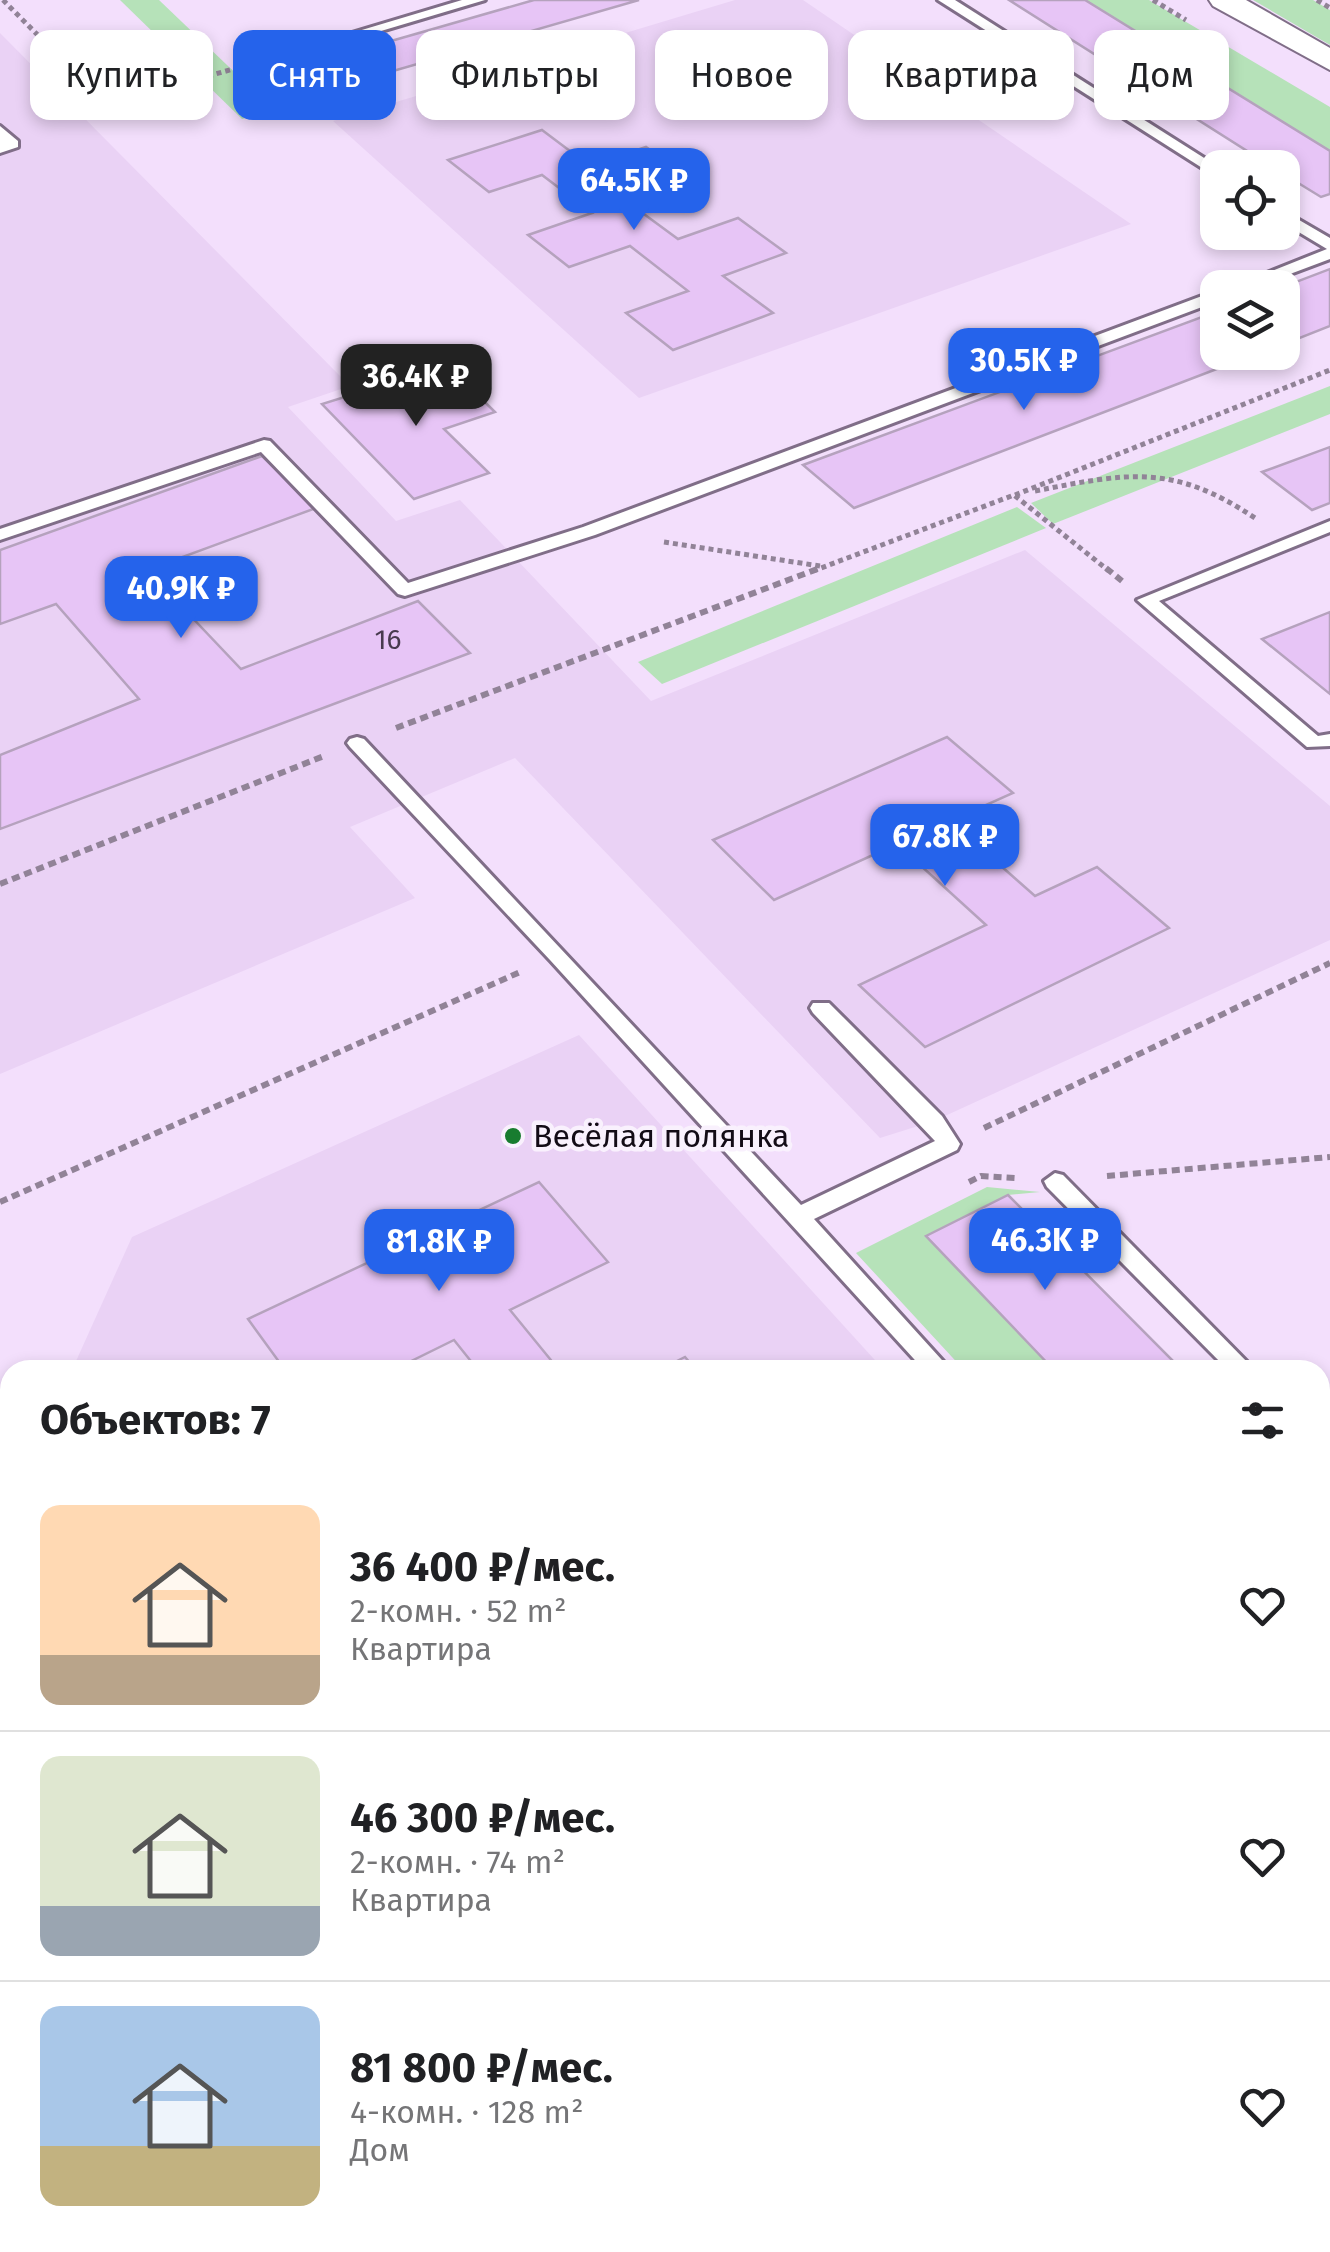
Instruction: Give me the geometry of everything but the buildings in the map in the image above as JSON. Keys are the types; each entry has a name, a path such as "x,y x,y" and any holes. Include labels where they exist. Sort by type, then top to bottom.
{"street":[{"path":"1235,2 1330,61"}],"lane":[{"path":"373,30 478,0"},
{"path":"945,0 1200,162"},
{"path":"0,131 13,144 0,148"},
{"path":"1300,226 1330,245"},
{"path":"1285,270 1330,253"},
{"path":"0,534 264,444 405,590 589,531 1200,302"},
{"path":"1330,526 1146,600 1314,743 1330,740"},
{"path":"357,744 558,955 930,1360"},
{"path":"800,1216 949,1144 934,1122 822,1008"},
{"path":"1055,1180 1233,1360"}],"path":[{"path":"3,0 106,104 233,69"},
{"path":"1317,0 1330,8"},
{"path":"0,884 357,744 1014,496 1330,370"},
{"path":"1014,496 1092,480 1144,475 1190,480 1226,496 1288,542"},
{"path":"1014,496 1146,600"},
{"path":"589,531 823,567"},
{"path":"0,1202 558,955"},
{"path":"949,1144 1330,963"},
{"path":"964,1184 980,1176 1055,1180 1330,1157"}],"shaded area":[{"path":"735,0 803,0 848,31 848,120 979,120 1131,224 639,398 333,121 396,120 396,102 416,96 416,120 635,120 635,30"},
{"path":"0,33 30,63 30,120 86,120 350,386 288,407 396,521 460,500 651,701 1025,550 1330,806 1330,940 934,1121 880,1138 515,758 350,827 415,898 0,1074"},
{"name":"Весёлая полянка","path":"579,1035 875,1360 77,1360 132,1237"}],"green space":[{"path":"120,0 159,0 190,30 151,30"},
{"path":"1085,0 1149,0 1200,30 1134,30"},
{"path":"1253,0 1313,0 1330,10 1330,45"},
{"path":"1229,47 1330,107 1330,151 1229,89"},
{"path":"213,52 233,71 233,110 213,91"},
{"path":"1330,386 1330,414 1053,524 1031,503"},
{"path":"1017,507 1046,528 662,684 638,662"},
{"path":"987,1187 1040,1192 1008,1195 926,1236 1044,1360 955,1360 856,1253"}],"place":[{"name":"Весёлая полянка","path":"513,1136"}]}
